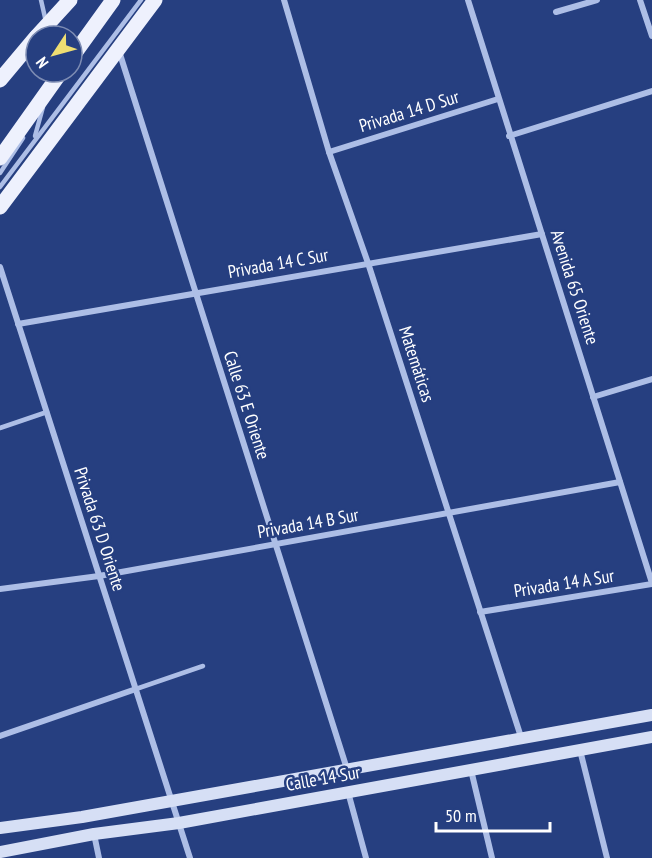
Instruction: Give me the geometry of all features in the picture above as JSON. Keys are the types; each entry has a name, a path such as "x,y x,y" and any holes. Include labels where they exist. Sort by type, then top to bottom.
{"main road":[{"path":"0,207 154,0"},
{"path":"48,24 68,2"},
{"path":"84,41 108,9"},
{"path":"0,80 24,52"},
{"path":"0,158 49,84"},
{"name":"Calle 14 Sur","path":"0,828 172,801 652,715"},
{"name":"Calle 14 Sur","path":"0,852 14,854 94,834 179,823 652,737"}],"street":[{"name":"Matemáticas","path":"284,0 330,152 521,737"},
{"name":"Avenida 65 Oriente","path":"468,0 652,584"},
{"path":"556,12 597,0"},
{"path":"640,0 652,36"},
{"name":"Calle 63 E Oriente","path":"118,51 347,769"},
{"path":"509,136 652,91"},
{"name":"Privada 14 D Sur","path":"330,152 498,99"},
{"name":"Privada 14 C Sur","path":"18,324 542,234"},
{"name":"Privada 63 D Oriente","path":"0,267 190,858"},
{"path":"593,397 652,379"},
{"name":"Privada 14 B Sur","path":"0,589 99,576 620,482"},
{"name":"Privada 14 A Sur","path":"480,612 652,584"},
{"path":"0,736 136,689"},
{"path":"580,750 607,858"},
{"path":"471,770 492,858"},
{"path":"348,792 366,858"},
{"path":"94,834 99,858"}],"lane":[{"path":"41,0 46,24"},
{"path":"84,48 108,9 119,0"},
{"path":"0,187 141,0"},
{"path":"34,139 53,84"},
{"path":"32,125 61,84"},
{"path":"0,173 26,134"},
{"path":"0,428 47,412"},
{"path":"136,689 203,666"}]}
